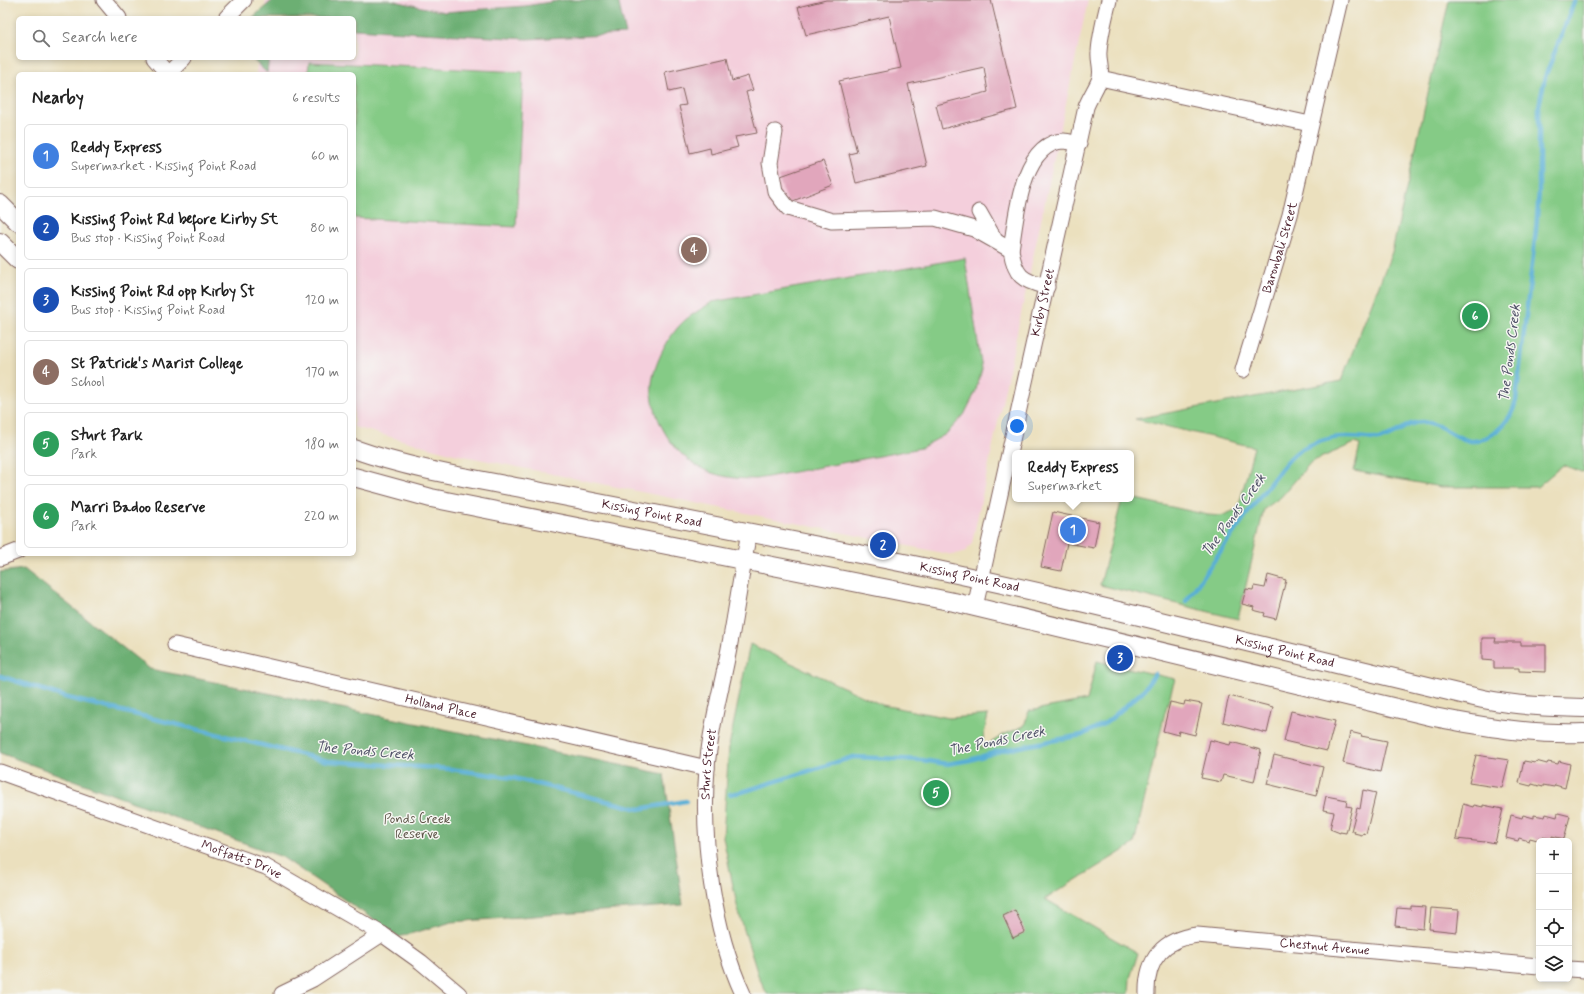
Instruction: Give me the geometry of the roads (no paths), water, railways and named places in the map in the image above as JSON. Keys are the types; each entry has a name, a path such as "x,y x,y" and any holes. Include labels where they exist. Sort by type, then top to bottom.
{"main road":[{"path":"0,204 16,220"},
{"path":"0,242 16,258"},
{"name":"Kissing Point Road","path":"356,450 394,462 448,474 749,532 981,580 1144,617 1483,699 1540,707 1584,708"},
{"path":"356,478 431,498 975,607 1472,725 1509,731 1537,733 1584,733"}],"street":[{"path":"104,0 117,16"},
{"path":"228,16 244,0"},
{"path":"1109,0 1098,58 1101,68 1100,78 1310,124"},
{"name":"Baronbali Street","path":"1243,370 1290,215 1340,0"},
{"path":"156,60 166,72"},
{"path":"170,72 182,60"},
{"name":"Kirby Street","path":"975,607 1088,99 1100,78"},
{"path":"775,132 770,163 775,191 788,208 832,221 936,218 974,229 1011,250"},
{"path":"1047,287 1030,283 1023,279 1015,269 1011,250 1021,192 1028,169 1038,154 1051,144 1064,141 1079,144"},
{"path":"979,212 996,241"},
{"name":"Sturt Street","path":"744,994 726,947 711,879 705,818 707,768 749,532"},
{"path":"0,558 16,552"},
{"name":"Holland Place","path":"175,646 707,768"},
{"name":"Moffatts Drive","path":"0,772 266,867 382,934 421,962 459,994"},
{"path":"282,994 313,979 382,934"},
{"name":"Chestnut Avenue","path":"1147,994 1148,976 1158,954 1174,940 1186,936 1197,935 1536,966"},
{"path":"1572,969 1584,970"}],"waterway":[{"name":"The Ponds Creek","path":"1186,601 1244,517 1280,470 1296,453 1304,448 1318,442 1337,437 1381,439 1417,422 1433,424 1459,437 1476,441 1486,438 1498,430 1510,416 1516,400 1536,230 1539,191 1539,106 1545,77 1575,0"},
{"name":"The Ponds Creek","path":"730,794 742,792 853,757 922,760 947,764 970,760 1003,750 1082,735 1107,722 1142,692 1155,674"},
{"name":"The Ponds Creek","path":"0,676 68,698 328,761 450,769 513,778 639,809 686,801"}],"place":[{"name":"St Patrick's Marist College","path":"694,250"},
{"name":"Marri Badoo Reserve","path":"1475,316"},
{"name":"Reddy Express","path":"1073,530"},
{"name":"Kissing Point Rd before Kirby St","path":"883,545"},
{"name":"Kissing Point Rd opp Kirby St","path":"1120,658"},
{"name":"Sturt Park","path":"936,793"}],"park label":[{"name":"Ponds Creek Reserve","path":"417,826"}]}
